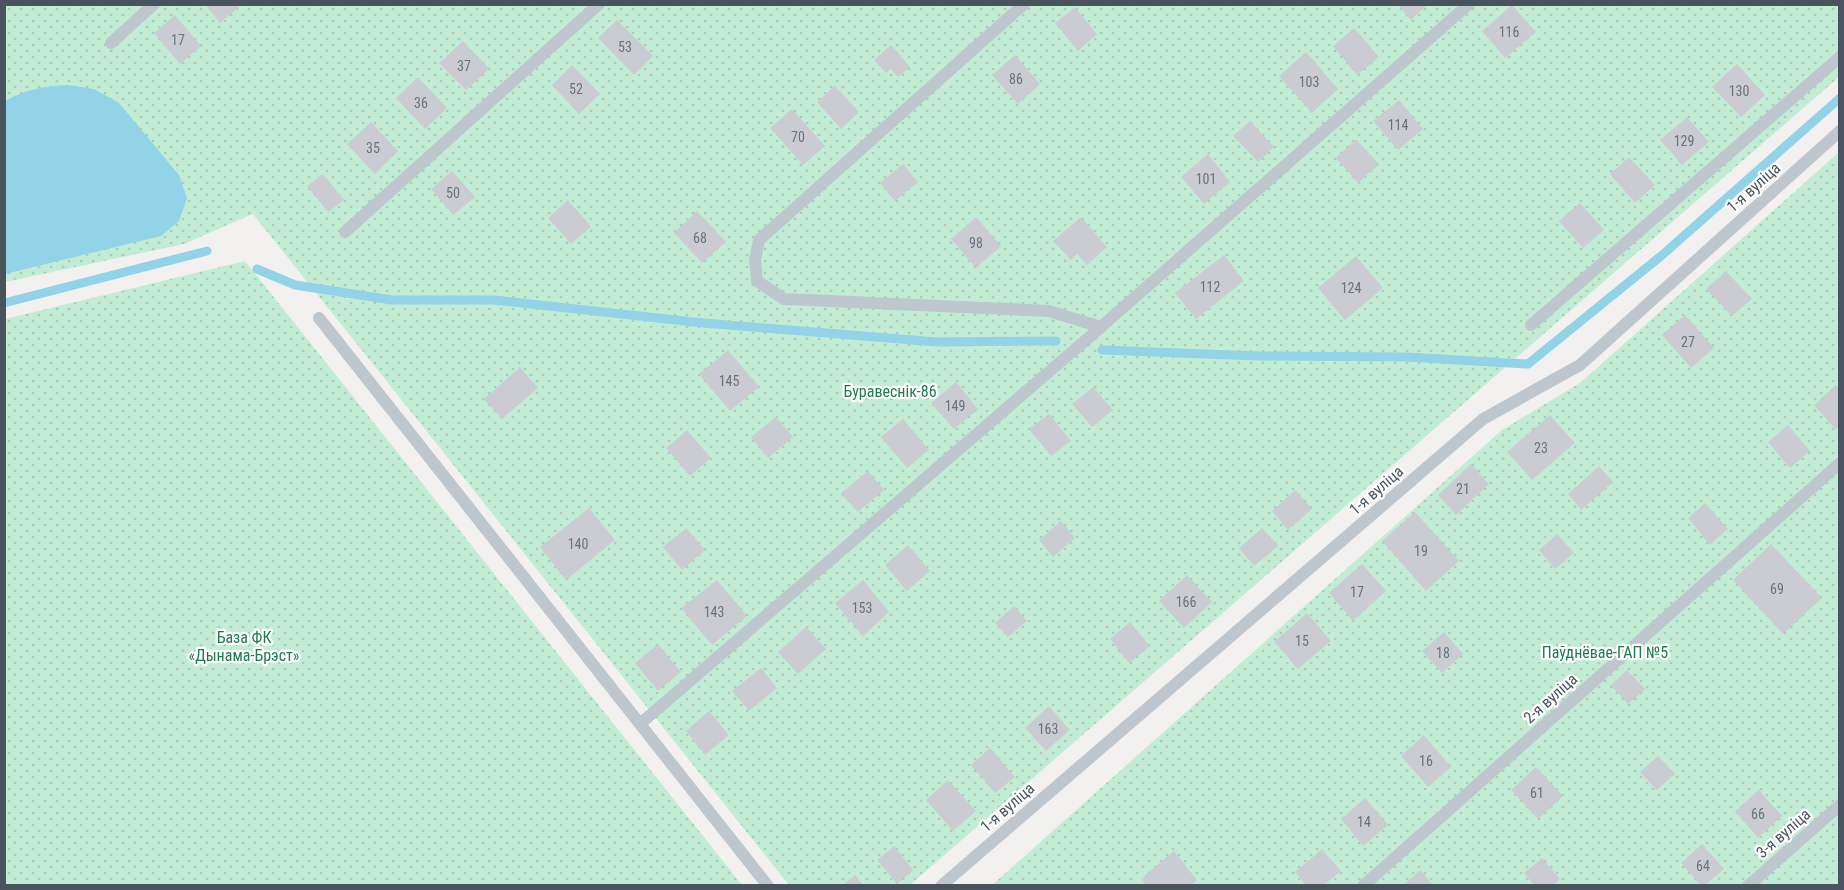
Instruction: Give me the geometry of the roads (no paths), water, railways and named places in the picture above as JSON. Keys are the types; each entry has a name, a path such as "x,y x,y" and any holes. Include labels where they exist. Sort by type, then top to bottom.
{"lane":[{"path":"111,43 154,4"},
{"path":"345,232 599,4"},
{"path":"1024,4 759,240 755,260 757,281 784,299 1049,311 1101,327"},
{"path":"640,724 1101,327 1469,4"},
{"path":"1531,325 1839,57"},
{"name":"1-я вуліца","path":"941,885 1483,418 1580,364 1839,131"},
{"path":"319,318 768,885"},
{"name":"2-я вуліца","path":"1363,885 1839,463"},
{"name":"3-я вуліца","path":"1748,885 1839,805"}],"water":[{"path":"67,85 94,89 119,103 179,175 187,198 179,221 161,236 5,274 5,101 35,89"}],"waterway":[{"path":"1102,350 1259,356 1407,357 1528,364 1661,256 1840,98"},
{"path":"4,303 207,251"},
{"path":"257,269 295,285 392,300 494,300 703,323 937,342 1056,341"}],"park label":[{"name":"Буравеснік-86","path":"890,391"},
{"name":"База ФК «Дынама-Брэст»","path":"244,646"},
{"name":"Паўднёвае-ГАП №5","path":"1605,652"}]}
